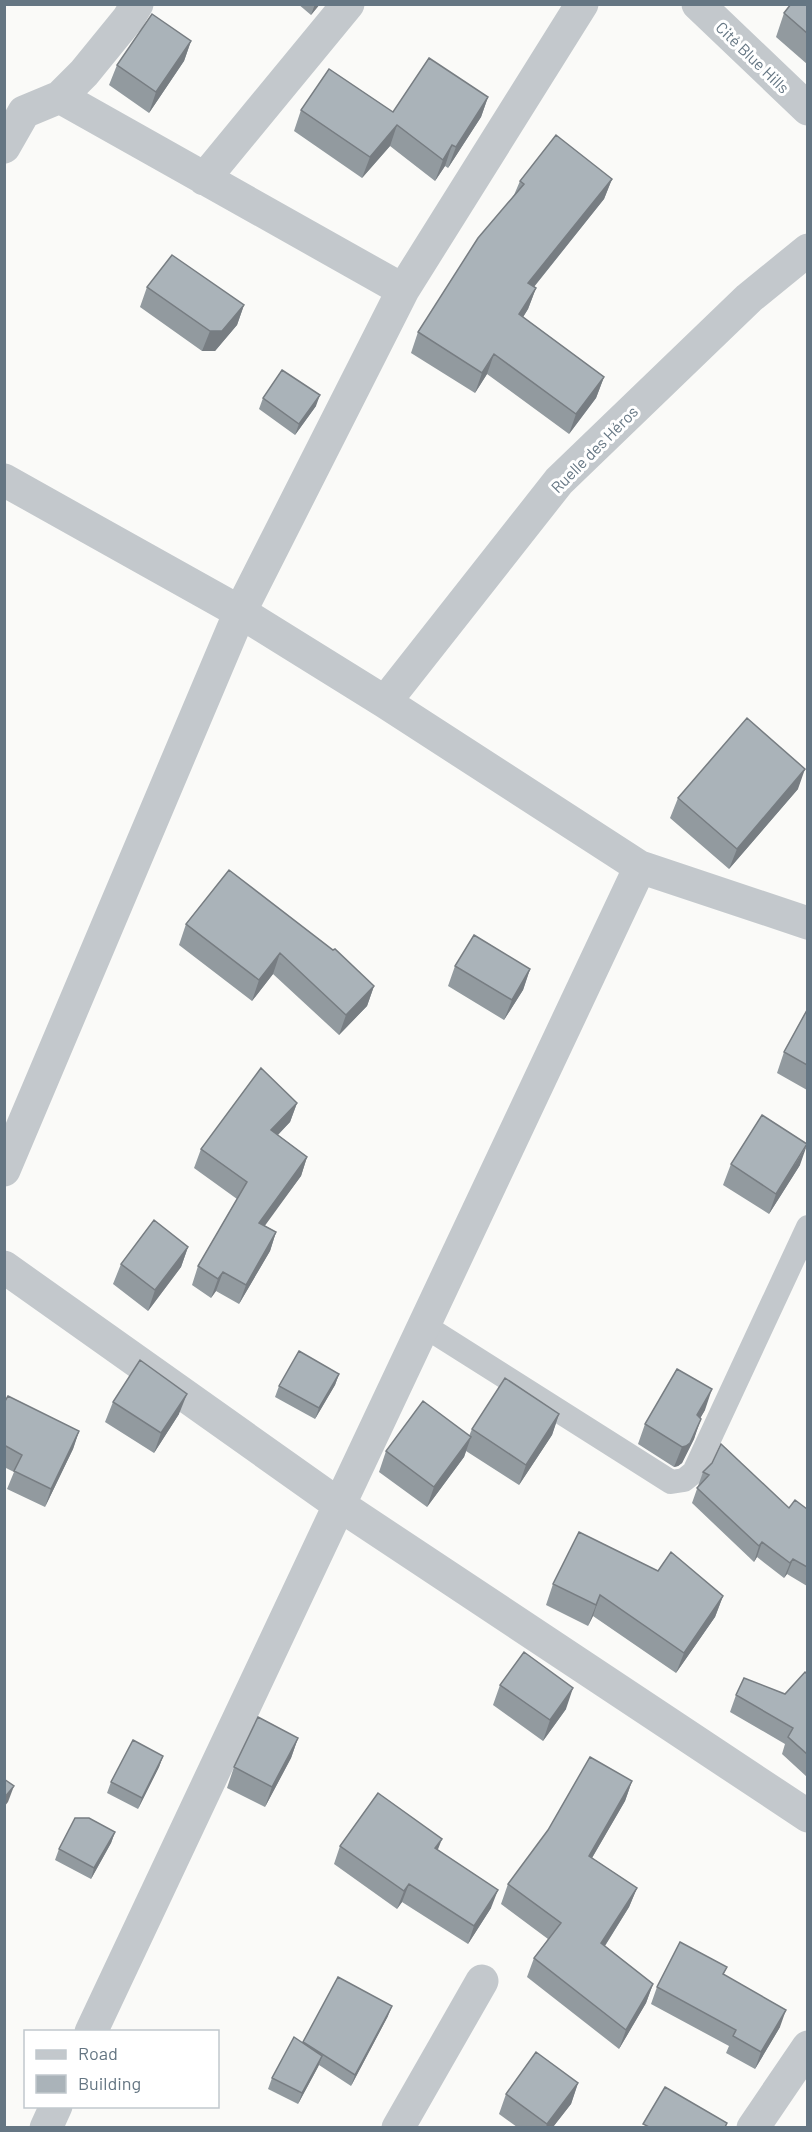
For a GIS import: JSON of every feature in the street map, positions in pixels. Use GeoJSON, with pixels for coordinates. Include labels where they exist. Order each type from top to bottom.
{"type":"FeatureCollection","features":[{"type":"Feature","properties":{"kind":"street"},"geometry":{"type":"LineString","coordinates":[[4,147],[14,106],[60,97],[84,73],[128,19],[136,4]]}},
{"type":"Feature","properties":{"kind":"street"},"geometry":{"type":"LineString","coordinates":[[204,179],[348,4]]}},
{"type":"Feature","properties":{"kind":"street"},"geometry":{"type":"LineString","coordinates":[[4,1170],[240,612],[403,290],[582,4]]}},
{"type":"Feature","properties":{"kind":"street","name":"Cité Blue Hills"},"geometry":{"type":"LineString","coordinates":[[698,4],[807,109]]}},
{"type":"Feature","properties":{"kind":"street"},"geometry":{"type":"LineString","coordinates":[[60,97],[403,290]]}},
{"type":"Feature","properties":{"kind":"street","name":"Ruelle des Héros"},"geometry":{"type":"LineString","coordinates":[[385,702],[559,481],[749,298],[807,250]]}},
{"type":"Feature","properties":{"kind":"street"},"geometry":{"type":"LineString","coordinates":[[4,480],[240,612],[385,702],[640,867],[807,923]]}},
{"type":"Feature","properties":{"kind":"street"},"geometry":{"type":"LineString","coordinates":[[91,2030],[640,867]]}},
{"type":"Feature","properties":{"kind":"street"},"geometry":{"type":"LineString","coordinates":[[4,1267],[338,1504],[807,1816]]}},
{"type":"Feature","properties":{"kind":"street"},"geometry":{"type":"LineString","coordinates":[[398,2127],[482,1982]]}},
{"type":"Feature","properties":{"kind":"street"},"geometry":{"type":"LineString","coordinates":[[753,2127],[807,2047]]}},
{"type":"Feature","properties":{"kind":"street"},"geometry":{"type":"LineString","coordinates":[[46,2127],[55,2108]]}},
{"type":"Feature","properties":{"kind":"lane"},"geometry":{"type":"LineString","coordinates":[[423,1325],[671,1482],[684,1480],[694,1472],[807,1227]]}},
{"type":"Feature","properties":{"kind":"building"},"geometry":{"type":"Polygon","coordinates":[[[791,4],[807,4],[807,33],[784,13],[791,4]]]}},
{"type":"Feature","properties":{"kind":"building"},"geometry":{"type":"Polygon","coordinates":[[[152,14],[191,41],[156,92],[117,65],[152,14]]]}},
{"type":"Feature","properties":{"kind":"building"},"geometry":{"type":"Polygon","coordinates":[[[429,58],[488,97],[456,147],[452,145],[443,160],[397,125],[370,157],[301,110],[329,69],[393,112],[429,58]]]}},
{"type":"Feature","properties":{"kind":"building"},"geometry":{"type":"Polygon","coordinates":[[[556,135],[612,179],[528,283],[536,288],[519,314],[604,377],[576,414],[494,354],[482,373],[418,332],[478,238],[524,184],[520,181],[556,135]]]}},
{"type":"Feature","properties":{"kind":"building"},"geometry":{"type":"Polygon","coordinates":[[[172,255],[244,305],[222,331],[210,331],[147,287],[172,255]]]}},
{"type":"Feature","properties":{"kind":"building"},"geometry":{"type":"Polygon","coordinates":[[[282,370],[320,395],[299,424],[263,398],[282,370]]]}},
{"type":"Feature","properties":{"kind":"building"},"geometry":{"type":"Polygon","coordinates":[[[747,718],[805,769],[737,849],[678,798],[747,718]]]}},
{"type":"Feature","properties":{"kind":"building"},"geometry":{"type":"Polygon","coordinates":[[[229,870],[333,950],[335,949],[374,986],[346,1015],[280,953],[259,980],[186,924],[229,870]]]}},
{"type":"Feature","properties":{"kind":"building"},"geometry":{"type":"Polygon","coordinates":[[[474,935],[530,969],[512,1000],[455,966],[474,935]]]}},
{"type":"Feature","properties":{"kind":"building"},"geometry":{"type":"Polygon","coordinates":[[[807,1010],[807,1065],[784,1052],[807,1010]]]}},
{"type":"Feature","properties":{"kind":"building"},"geometry":{"type":"Polygon","coordinates":[[[261,1068],[297,1103],[271,1130],[307,1157],[259,1223],[276,1232],[246,1285],[223,1272],[218,1279],[198,1266],[247,1182],[201,1149],[261,1068]]]}},
{"type":"Feature","properties":{"kind":"building"},"geometry":{"type":"Polygon","coordinates":[[[762,1115],[807,1144],[776,1194],[731,1164],[762,1115]]]}},
{"type":"Feature","properties":{"kind":"building"},"geometry":{"type":"Polygon","coordinates":[[[154,1220],[188,1247],[155,1290],[121,1264],[154,1220]]]}},
{"type":"Feature","properties":{"kind":"building"},"geometry":{"type":"Polygon","coordinates":[[[299,1351],[339,1374],[319,1408],[279,1386],[299,1351]]]}},
{"type":"Feature","properties":{"kind":"building"},"geometry":{"type":"Polygon","coordinates":[[[140,1360],[187,1394],[161,1433],[113,1402],[140,1360]]]}},
{"type":"Feature","properties":{"kind":"building"},"geometry":{"type":"Polygon","coordinates":[[[677,1369],[712,1389],[697,1415],[701,1419],[690,1443],[682,1447],[645,1424],[677,1369]]]}},
{"type":"Feature","properties":{"kind":"building"},"geometry":{"type":"Polygon","coordinates":[[[505,1378],[559,1414],[526,1465],[472,1429],[505,1378]]]}},
{"type":"Feature","properties":{"kind":"building"},"geometry":{"type":"Polygon","coordinates":[[[8,1396],[79,1431],[51,1489],[14,1471],[22,1455],[4,1445],[4,1403],[8,1396]]]}},
{"type":"Feature","properties":{"kind":"building"},"geometry":{"type":"Polygon","coordinates":[[[423,1401],[471,1437],[434,1487],[386,1451],[423,1401]]]}},
{"type":"Feature","properties":{"kind":"building"},"geometry":{"type":"Polygon","coordinates":[[[721,1444],[789,1508],[795,1500],[807,1509],[807,1567],[793,1559],[790,1563],[762,1542],[759,1546],[697,1488],[709,1475],[703,1472],[712,1463],[721,1444]]]}},
{"type":"Feature","properties":{"kind":"building"},"geometry":{"type":"Polygon","coordinates":[[[579,1532],[658,1571],[671,1552],[723,1596],[684,1653],[600,1595],[596,1605],[553,1584],[579,1532]]]}},
{"type":"Feature","properties":{"kind":"building"},"geometry":{"type":"Polygon","coordinates":[[[524,1652],[573,1688],[550,1720],[500,1685],[524,1652]]]}},
{"type":"Feature","properties":{"kind":"building"},"geometry":{"type":"Polygon","coordinates":[[[805,1672],[807,1674],[807,1754],[788,1737],[793,1728],[736,1695],[744,1678],[785,1694],[805,1672]]]}},
{"type":"Feature","properties":{"kind":"building"},"geometry":{"type":"Polygon","coordinates":[[[258,1717],[298,1738],[272,1787],[234,1767],[258,1717]]]}},
{"type":"Feature","properties":{"kind":"building"},"geometry":{"type":"Polygon","coordinates":[[[133,1740],[163,1756],[142,1798],[111,1782],[133,1740]]]}},
{"type":"Feature","properties":{"kind":"building"},"geometry":{"type":"Polygon","coordinates":[[[590,1757],[632,1781],[589,1856],[637,1888],[601,1943],[653,1984],[626,2030],[534,1958],[561,1923],[508,1884],[548,1830],[590,1757]]]}},
{"type":"Feature","properties":{"kind":"building"},"geometry":{"type":"Polygon","coordinates":[[[4,1779],[14,1786],[4,1798],[4,1779]]]}},
{"type":"Feature","properties":{"kind":"building"},"geometry":{"type":"Polygon","coordinates":[[[378,1793],[442,1839],[435,1848],[498,1890],[474,1926],[409,1884],[404,1891],[340,1846],[378,1793]]]}},
{"type":"Feature","properties":{"kind":"building"},"geometry":{"type":"Polygon","coordinates":[[[75,1818],[89,1818],[115,1832],[94,1868],[59,1849],[75,1818]]]}},
{"type":"Feature","properties":{"kind":"building"},"geometry":{"type":"Polygon","coordinates":[[[680,1942],[727,1967],[723,1974],[786,2010],[761,2052],[733,2036],[736,2030],[657,1987],[680,1942]]]}},
{"type":"Feature","properties":{"kind":"building"},"geometry":{"type":"Polygon","coordinates":[[[338,1977],[392,2006],[355,2075],[303,2042],[338,1977]]]}},
{"type":"Feature","properties":{"kind":"building"},"geometry":{"type":"Polygon","coordinates":[[[294,2037],[322,2056],[302,2093],[272,2078],[294,2037]]]}},
{"type":"Feature","properties":{"kind":"building"},"geometry":{"type":"Polygon","coordinates":[[[536,2052],[578,2083],[547,2124],[506,2094],[536,2052]]]}},
{"type":"Feature","properties":{"kind":"building"},"geometry":{"type":"Polygon","coordinates":[[[665,2087],[727,2123],[725,2127],[649,2127],[643,2124],[665,2087]]]}}]}
